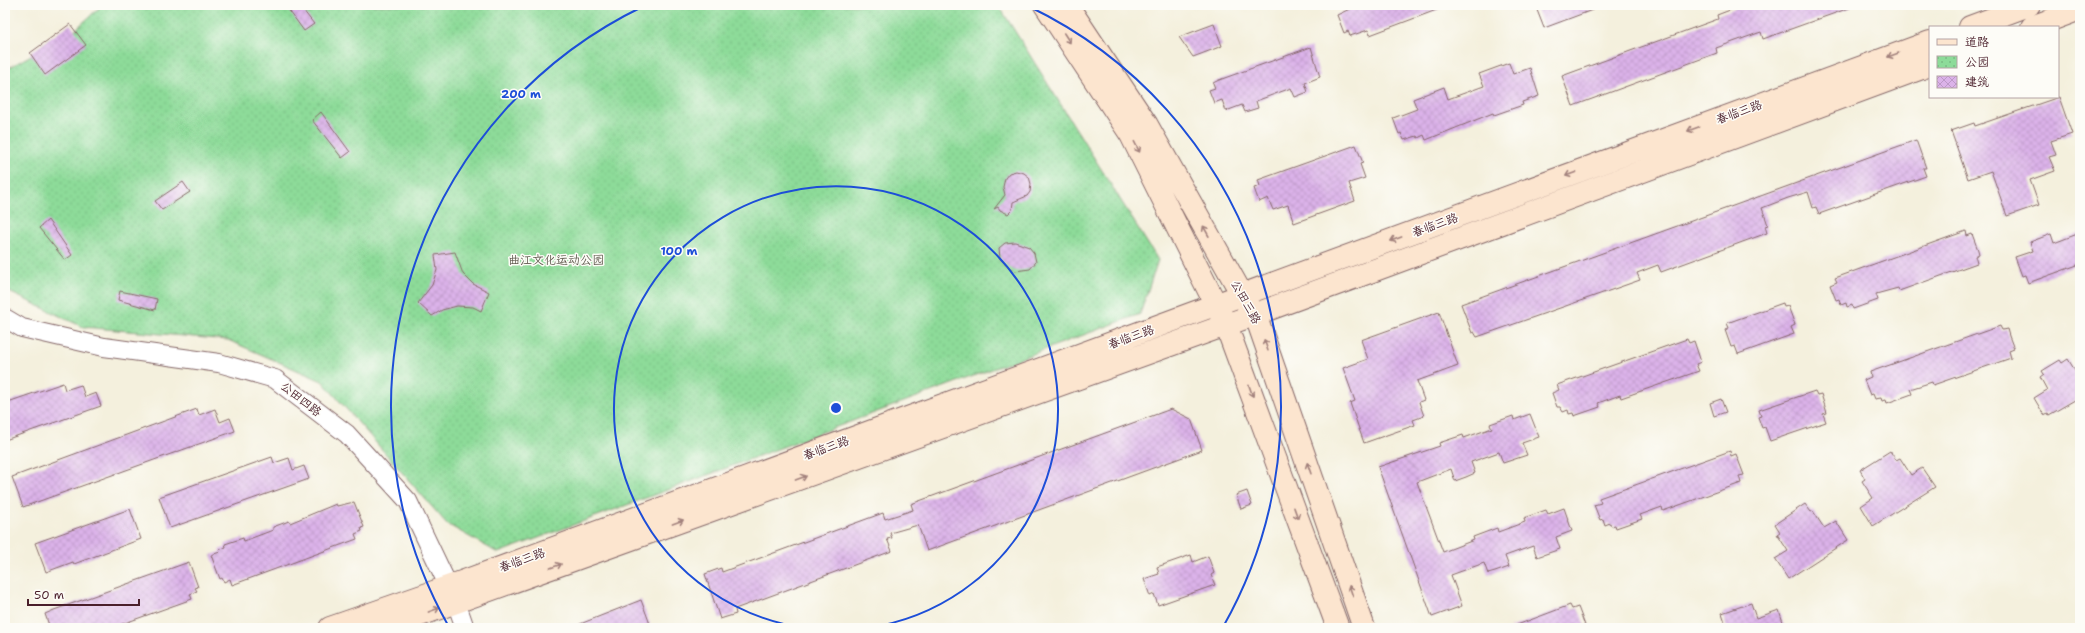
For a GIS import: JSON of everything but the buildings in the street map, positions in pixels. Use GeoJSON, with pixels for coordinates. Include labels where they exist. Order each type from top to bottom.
{"type":"FeatureCollection","features":[{"type":"Feature","properties":{"kind":"street"},"geometry":{"type":"LineString","coordinates":[[1045,5],[1131,135],[1217,305],[1226,325],[1338,628]]}},
{"type":"Feature","properties":{"kind":"street","name":"公田三路"},"geometry":{"type":"LineString","coordinates":[[1067,5],[1147,125],[1254,314],[1364,628]]}},
{"type":"Feature","properties":{"kind":"street"},"geometry":{"type":"LineString","coordinates":[[1973,26],[2029,5]]}},
{"type":"Feature","properties":{"kind":"street"},"geometry":{"type":"LineString","coordinates":[[2035,26],[2080,9]]}},
{"type":"Feature","properties":{"kind":"street","name":"春临三路"},"geometry":{"type":"LineString","coordinates":[[384,628],[452,595],[1217,305],[1929,42]]}},
{"type":"Feature","properties":{"kind":"street","name":"春临三路"},"geometry":{"type":"LineString","coordinates":[[330,628],[452,595],[1226,325],[1929,65]]}},
{"type":"Feature","properties":{"kind":"street","name":"公田四路"},"geometry":{"type":"LineString","coordinates":[[5,318],[22,328],[104,347],[219,362],[275,379],[347,434],[408,501],[452,595],[465,628]]}},
{"type":"Feature","properties":{"kind":"green space","name":"曲江文化运动公园"},"geometry":{"type":"Polygon","coordinates":[[[102,5],[997,5],[1001,9],[1158,260],[1140,314],[498,553],[447,524],[322,381],[228,340],[83,327],[5,290],[5,70],[75,30],[102,5]]]}}]}
